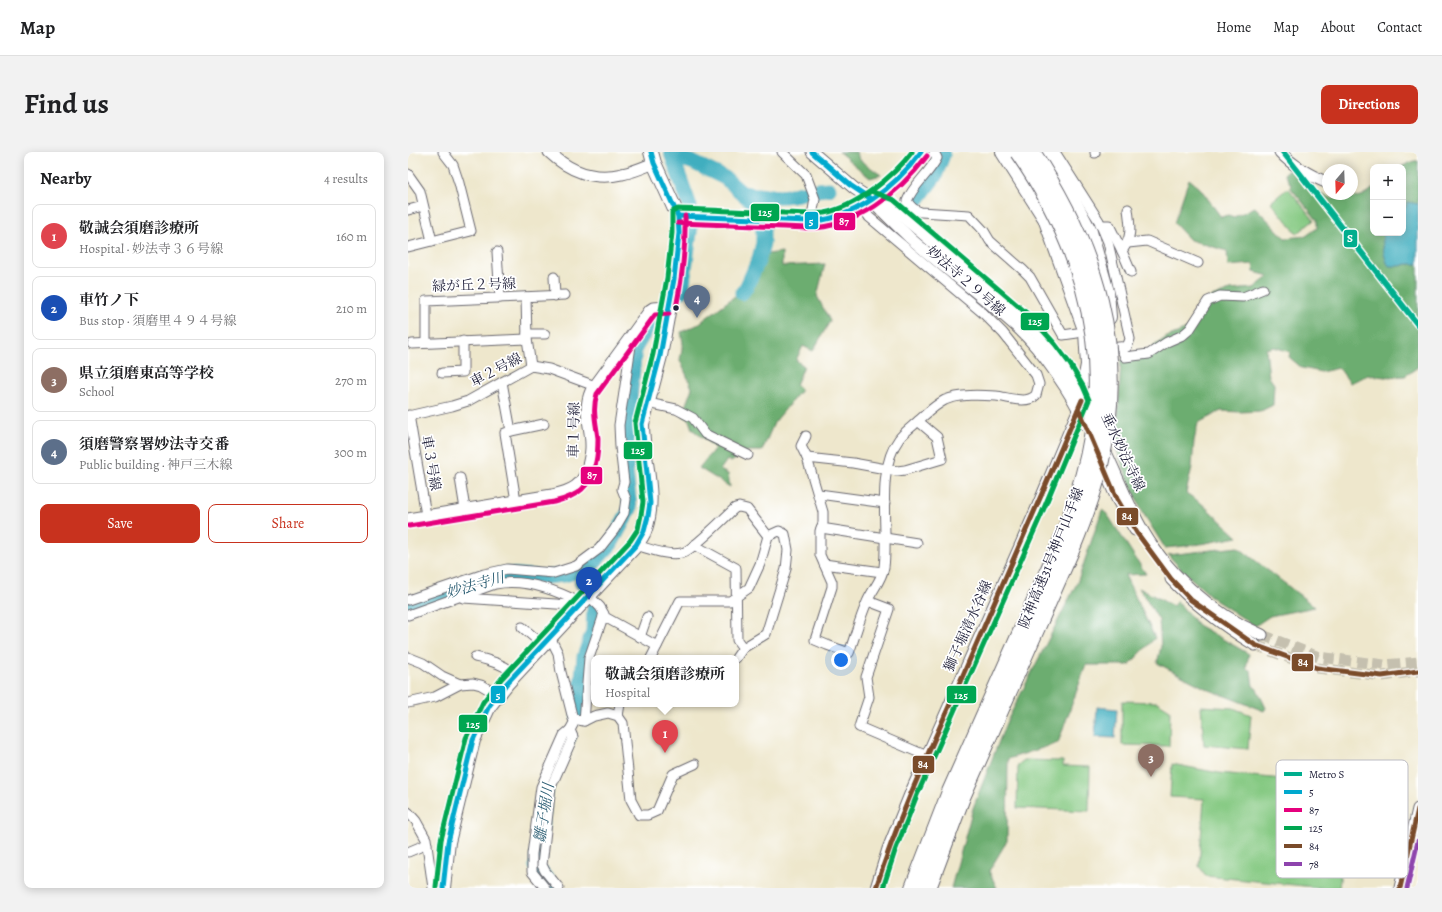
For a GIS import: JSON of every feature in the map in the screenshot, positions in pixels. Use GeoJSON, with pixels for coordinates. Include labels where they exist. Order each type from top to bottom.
{"type":"FeatureCollection","features":[{"type":"Feature","properties":{"kind":"highway"},"geometry":{"type":"LineString","coordinates":[[1004,152],[1046,218],[1087,332],[1089,365],[1080,405]]}},
{"type":"Feature","properties":{"kind":"highway","name":"阪神高速31号神戸山手線"},"geometry":{"type":"LineString","coordinates":[[928,888],[962,797],[1066,546],[1091,442],[1096,403],[1096,355],[1087,296],[1078,267],[1054,213],[1018,152]]}},
{"type":"Feature","properties":{"kind":"highway","name":"阪神高速31号神戸山手線"},"geometry":{"type":"LineString","coordinates":[[913,888],[950,792],[1093,491],[1103,450],[1109,410],[1110,381],[1109,352],[1100,299],[1090,263],[1066,208],[1032,152]]}},
{"type":"Feature","properties":{"kind":"highway"},"geometry":{"type":"LineString","coordinates":[[1044,152],[1058,174],[1089,232],[1106,292],[1108,326],[1106,352],[1100,373],[1080,405]]}},
{"type":"Feature","properties":{"kind":"main road"},"geometry":{"type":"LineString","coordinates":[[443,888],[448,842],[473,740],[483,718],[498,695],[515,674],[636,545],[645,530],[651,499],[642,435],[642,424],[660,356],[672,292],[679,233],[678,216],[652,158]]}},
{"type":"Feature","properties":{"kind":"street"},"geometry":{"type":"LineString","coordinates":[[408,247],[471,231],[459,183],[452,165],[443,152]]}},
{"type":"Feature","properties":{"kind":"street"},"geometry":{"type":"LineString","coordinates":[[549,152],[561,163],[572,169],[595,176],[622,174],[652,158]]}},
{"type":"Feature","properties":{"kind":"street"},"geometry":{"type":"LineString","coordinates":[[782,152],[806,175],[812,189],[815,199],[811,220]]}},
{"type":"Feature","properties":{"kind":"street","name":"垂水妙法寺線"},"geometry":{"type":"LineString","coordinates":[[812,152],[850,185],[866,202],[881,212],[910,245],[1019,329],[1043,356],[1064,386],[1080,405],[1138,522],[1162,558],[1177,575],[1204,600],[1232,620],[1262,635]]}},
{"type":"Feature","properties":{"kind":"street"},"geometry":{"type":"LineString","coordinates":[[678,216],[771,220],[826,220],[840,216],[866,202],[889,186],[905,172],[921,152]]}},
{"type":"Feature","properties":{"kind":"street"},"geometry":{"type":"LineString","coordinates":[[934,152],[937,158],[932,167],[910,193],[907,201],[910,205],[914,210],[921,212],[970,215],[978,223],[990,241],[1030,277],[1063,334],[1077,333]]}},
{"type":"Feature","properties":{"kind":"street"},"geometry":{"type":"LineString","coordinates":[[1055,152],[1062,157],[1100,224],[1108,242],[1130,339],[1127,346],[1119,347],[1125,357],[1148,354],[1167,342],[1183,335],[1190,329],[1208,301],[1220,296],[1243,297],[1263,289]]}},
{"type":"Feature","properties":{"kind":"street"},"geometry":{"type":"LineString","coordinates":[[1280,152],[1296,165],[1322,180]]}},
{"type":"Feature","properties":{"kind":"street"},"geometry":{"type":"LineString","coordinates":[[408,174],[420,191],[432,241]]}},
{"type":"Feature","properties":{"kind":"street","name":"垂水妙法寺線"},"geometry":{"type":"LineString","coordinates":[[866,202],[889,205],[1026,321],[1042,338],[1077,388],[1082,416],[1117,499],[1140,538],[1158,564],[1192,600],[1254,645]]}},
{"type":"Feature","properties":{"kind":"street"},"geometry":{"type":"LineString","coordinates":[[408,210],[424,206]]}},
{"type":"Feature","properties":{"kind":"street"},"geometry":{"type":"LineString","coordinates":[[1122,251],[1128,243],[1130,228],[1128,209]]}},
{"type":"Feature","properties":{"kind":"street"},"geometry":{"type":"LineString","coordinates":[[903,218],[910,245]]}},
{"type":"Feature","properties":{"kind":"street"},"geometry":{"type":"LineString","coordinates":[[1100,224],[1109,225],[1131,272]]}},
{"type":"Feature","properties":{"kind":"street"},"geometry":{"type":"LineString","coordinates":[[1128,243],[1147,241],[1198,263]]}},
{"type":"Feature","properties":{"kind":"street","name":"妙法寺２９号線"},"geometry":{"type":"LineString","coordinates":[[806,436],[801,446],[807,458],[823,512],[823,522],[820,528],[819,542],[820,555],[832,582],[832,587],[815,640],[826,646],[848,653],[868,601],[881,578],[886,538],[885,503],[887,468],[899,439],[925,414],[944,401],[970,396],[997,396],[1010,399],[1029,399],[1036,395],[1039,384],[1036,376],[1022,356],[1003,333],[910,245]]}},
{"type":"Feature","properties":{"kind":"street"},"geometry":{"type":"LineString","coordinates":[[498,252],[502,268],[500,298]]}},
{"type":"Feature","properties":{"kind":"street"},"geometry":{"type":"LineString","coordinates":[[554,277],[555,296]]}},
{"type":"Feature","properties":{"kind":"street","name":"緑が丘２号線"},"geometry":{"type":"LineString","coordinates":[[426,343],[426,301],[565,295]]}},
{"type":"Feature","properties":{"kind":"street"},"geometry":{"type":"LineString","coordinates":[[526,297],[526,336],[531,366]]}},
{"type":"Feature","properties":{"kind":"street","name":"車１号線"},"geometry":{"type":"LineString","coordinates":[[408,519],[563,493],[577,486],[584,478],[590,457],[591,447],[587,405],[590,395],[650,310],[653,308],[668,307]]}},
{"type":"Feature","properties":{"kind":"street"},"geometry":{"type":"LineString","coordinates":[[412,344],[545,334]]}},
{"type":"Feature","properties":{"kind":"street"},"geometry":{"type":"LineString","coordinates":[[442,373],[463,372],[463,341]]}},
{"type":"Feature","properties":{"kind":"street"},"geometry":{"type":"LineString","coordinates":[[408,600],[484,574],[507,569],[554,573],[576,566],[599,549],[624,514],[626,499],[622,489],[624,482],[619,425],[631,346],[627,342]]}},
{"type":"Feature","properties":{"kind":"street","name":"車２号線"},"geometry":{"type":"LineString","coordinates":[[408,415],[452,406],[468,401],[531,366],[549,369],[595,386]]}},
{"type":"Feature","properties":{"kind":"street"},"geometry":{"type":"LineString","coordinates":[[502,382],[511,432]]}},
{"type":"Feature","properties":{"kind":"street"},"geometry":{"type":"LineString","coordinates":[[648,404],[676,409],[693,418],[705,434],[748,455]]}},
{"type":"Feature","properties":{"kind":"street","name":"獅子堀清水谷線"},"geometry":{"type":"LineString","coordinates":[[876,888],[900,819],[1036,510],[1080,405]]}},
{"type":"Feature","properties":{"kind":"street","name":"車３号線"},"geometry":{"type":"LineString","coordinates":[[408,415],[426,515]]}},
{"type":"Feature","properties":{"kind":"street"},"geometry":{"type":"LineString","coordinates":[[807,458],[853,462],[897,471],[942,459],[937,437],[918,421]]}},
{"type":"Feature","properties":{"kind":"street"},"geometry":{"type":"LineString","coordinates":[[516,502],[505,433],[544,424]]}},
{"type":"Feature","properties":{"kind":"street"},"geometry":{"type":"LineString","coordinates":[[460,478],[465,509]]}},
{"type":"Feature","properties":{"kind":"street"},"geometry":{"type":"LineString","coordinates":[[818,494],[885,503]]}},
{"type":"Feature","properties":{"kind":"street"},"geometry":{"type":"LineString","coordinates":[[636,545],[668,553],[684,553],[735,508],[739,507],[747,509],[768,536]]}},
{"type":"Feature","properties":{"kind":"street"},"geometry":{"type":"LineString","coordinates":[[820,528],[917,543]]}},
{"type":"Feature","properties":{"kind":"street"},"geometry":{"type":"LineString","coordinates":[[652,655],[680,601],[730,601],[749,588],[760,564],[768,536],[779,531],[785,534],[788,550],[786,569],[766,634],[743,648],[738,655]]}},
{"type":"Feature","properties":{"kind":"street"},"geometry":{"type":"LineString","coordinates":[[694,545],[736,568],[738,640],[743,648]]}},
{"type":"Feature","properties":{"kind":"street"},"geometry":{"type":"LineString","coordinates":[[824,564],[882,572]]}},
{"type":"Feature","properties":{"kind":"street"},"geometry":{"type":"LineString","coordinates":[[408,614],[507,581],[537,585],[600,607],[604,614],[589,658],[580,720]]}},
{"type":"Feature","properties":{"kind":"street"},"geometry":{"type":"LineString","coordinates":[[458,598],[571,605],[582,601]]}},
{"type":"Feature","properties":{"kind":"street"},"geometry":{"type":"LineString","coordinates":[[868,601],[889,609],[866,677],[869,697],[858,727],[927,756]]}},
{"type":"Feature","properties":{"kind":"street"},"geometry":{"type":"LineString","coordinates":[[603,616],[657,646]]}},
{"type":"Feature","properties":{"kind":"street"},"geometry":{"type":"LineString","coordinates":[[640,637],[648,617]]}},
{"type":"Feature","properties":{"kind":"street"},"geometry":{"type":"LineString","coordinates":[[522,627],[546,642],[552,641],[558,653],[561,672],[573,718],[580,720]]}},
{"type":"Feature","properties":{"kind":"street"},"geometry":{"type":"LineString","coordinates":[[408,657],[423,663],[442,676],[460,684]]}},
{"type":"Feature","properties":{"kind":"street"},"geometry":{"type":"LineString","coordinates":[[475,657],[494,661],[510,669],[515,674]]}},
{"type":"Feature","properties":{"kind":"street"},"geometry":{"type":"LineString","coordinates":[[408,704],[435,697],[460,684],[473,683],[481,685],[498,695]]}},
{"type":"Feature","properties":{"kind":"street"},"geometry":{"type":"LineString","coordinates":[[618,716],[620,707]]}},
{"type":"Feature","properties":{"kind":"street"},"geometry":{"type":"LineString","coordinates":[[545,888],[532,872],[532,854],[541,787],[564,735],[580,720],[608,713],[618,716],[623,723],[631,800],[639,815],[648,815],[657,811],[673,774],[695,764]]}},
{"type":"Feature","properties":{"kind":"street"},"geometry":{"type":"LineString","coordinates":[[559,888],[542,865],[551,787],[573,737],[570,730]]}},
{"type":"Feature","properties":{"kind":"street"},"geometry":{"type":"LineString","coordinates":[[1408,852],[1418,808]]}},
{"type":"Feature","properties":{"kind":"street"},"geometry":{"type":"LineString","coordinates":[[408,812],[416,821],[426,839],[433,888]]}},
{"type":"Feature","properties":{"kind":"street"},"geometry":{"type":"LineString","coordinates":[[408,852],[427,844]]}},
{"type":"Feature","properties":{"kind":"street"},"geometry":{"type":"LineString","coordinates":[[1400,888],[1402,878]]}},
{"type":"Feature","properties":{"kind":"green space"},"geometry":{"type":"Polygon","coordinates":[[[839,152],[856,152],[860,160],[881,175],[870,178],[839,152]]]}},
{"type":"Feature","properties":{"kind":"green space"},"geometry":{"type":"Polygon","coordinates":[[[1418,161],[1418,204],[1407,202],[1406,207],[1406,200],[1406,164],[1418,161]]]}},
{"type":"Feature","properties":{"kind":"green space"},"geometry":{"type":"Polygon","coordinates":[[[1289,170],[1310,188],[1322,194],[1322,200],[1358,200],[1358,197],[1370,191],[1370,236],[1384,236],[1383,247],[1387,263],[1400,266],[1407,264],[1418,264],[1418,367],[1405,376],[1385,377],[1368,375],[1350,383],[1339,368],[1321,372],[1302,368],[1289,357],[1290,352],[1274,347],[1266,349],[1269,377],[1274,384],[1273,405],[1261,411],[1221,411],[1198,423],[1194,441],[1192,467],[1186,493],[1201,503],[1238,537],[1195,545],[1165,548],[1143,513],[1116,448],[1121,360],[1137,357],[1167,337],[1187,329],[1204,300],[1230,290],[1254,288],[1269,276],[1254,272],[1253,264],[1228,266],[1227,251],[1190,240],[1174,223],[1189,179],[1200,188],[1221,217],[1228,215],[1234,217],[1255,207],[1285,238],[1306,236],[1317,228],[1317,220],[1290,187],[1291,185],[1284,174],[1289,170]]]}},
{"type":"Feature","properties":{"kind":"green space"},"geometry":{"type":"Polygon","coordinates":[[[1288,188],[1314,220],[1297,234],[1271,202],[1288,188]]]}},
{"type":"Feature","properties":{"kind":"green space"},"geometry":{"type":"Polygon","coordinates":[[[782,252],[782,266],[825,264],[817,296],[830,321],[813,351],[803,346],[796,360],[804,366],[796,385],[801,390],[774,423],[762,451],[748,451],[731,462],[727,460],[720,470],[728,474],[730,487],[699,468],[715,448],[692,429],[689,420],[682,415],[692,388],[680,360],[683,343],[681,332],[697,325],[744,289],[755,256],[782,252]]]}},
{"type":"Feature","properties":{"kind":"green space"},"geometry":{"type":"Polygon","coordinates":[[[1102,510],[1107,514],[1146,574],[1125,575],[1155,638],[1129,665],[1086,665],[1058,743],[1008,759],[1007,841],[989,871],[997,888],[951,888],[973,808],[1006,723],[1077,583],[1102,510]]]}},
{"type":"Feature","properties":{"kind":"green space"},"geometry":{"type":"Polygon","coordinates":[[[1238,547],[1315,607],[1270,616],[1255,626],[1215,600],[1184,572],[1168,555],[1238,547]]]}},
{"type":"Feature","properties":{"kind":"green space"},"geometry":{"type":"Polygon","coordinates":[[[1139,588],[1173,606],[1177,601],[1198,625],[1249,654],[1246,668],[1251,671],[1253,686],[1257,689],[1266,708],[1264,711],[1207,689],[1157,663],[1161,647],[1159,620],[1139,588]]]}},
{"type":"Feature","properties":{"kind":"green space"},"geometry":{"type":"Polygon","coordinates":[[[1122,701],[1157,702],[1170,710],[1169,746],[1122,745],[1122,701]]]}},
{"type":"Feature","properties":{"kind":"green space"},"geometry":{"type":"Polygon","coordinates":[[[1201,706],[1233,708],[1251,715],[1248,749],[1204,745],[1201,706]]]}},
{"type":"Feature","properties":{"kind":"green space"},"geometry":{"type":"Polygon","coordinates":[[[1024,760],[1063,761],[1063,766],[1090,767],[1089,811],[1017,808],[1018,765],[1024,760]]]}},
{"type":"Feature","properties":{"kind":"green space"},"geometry":{"type":"Polygon","coordinates":[[[1172,764],[1219,773],[1276,778],[1276,878],[1340,878],[1339,888],[1324,888],[1206,876],[1199,866],[1204,799],[1170,797],[1172,764]]]}},
{"type":"Feature","properties":{"kind":"water"},"geometry":{"type":"Polygon","coordinates":[[[1407,202],[1418,204],[1418,264],[1389,266],[1384,250],[1383,236],[1406,236],[1407,202]]]}},
{"type":"Feature","properties":{"kind":"water"},"geometry":{"type":"Polygon","coordinates":[[[1097,707],[1117,709],[1115,738],[1095,737],[1097,707]]]}},
{"type":"Feature","properties":{"kind":"waterway","name":"妙法寺川"},"geometry":{"type":"LineString","coordinates":[[671,152],[672,156],[692,162],[725,178],[752,202],[763,229],[763,243],[759,259],[747,286],[742,293]]}},
{"type":"Feature","properties":{"kind":"waterway"},"geometry":{"type":"LineString","coordinates":[[918,199],[935,176],[943,155]]}},
{"type":"Feature","properties":{"kind":"waterway"},"geometry":{"type":"LineString","coordinates":[[672,156],[690,206]]}},
{"type":"Feature","properties":{"kind":"waterway"},"geometry":{"type":"LineString","coordinates":[[741,193],[779,196],[829,189]]}},
{"type":"Feature","properties":{"kind":"waterway"},"geometry":{"type":"LineString","coordinates":[[682,291],[691,225]]}},
{"type":"Feature","properties":{"kind":"waterway","name":"妙法寺川"},"geometry":{"type":"LineString","coordinates":[[408,605],[505,574],[545,577],[564,575],[590,567],[611,544],[630,509],[626,471],[628,419],[635,348],[652,320]]}},
{"type":"Feature","properties":{"kind":"waterway","name":"雛子堀川"},"geometry":{"type":"LineString","coordinates":[[582,583],[590,567]]}},
{"type":"Feature","properties":{"kind":"waterway","name":"雛子堀川"},"geometry":{"type":"LineString","coordinates":[[578,716],[584,657],[593,631],[594,606]]}},
{"type":"Feature","properties":{"kind":"waterway","name":"雛子堀川"},"geometry":{"type":"LineString","coordinates":[[552,886],[536,866],[547,783],[569,736]]}},
{"type":"Feature","properties":{"kind":"tunnel"},"geometry":{"type":"LineString","coordinates":[[1262,635],[1319,657],[1385,665],[1418,662]]}},
{"type":"Feature","properties":{"kind":"tunnel"},"geometry":{"type":"LineString","coordinates":[[1255,645],[1317,668],[1382,676],[1418,671]]}},
{"type":"Feature","properties":{"kind":"metro line","name":"S"},"geometry":{"type":"LineString","coordinates":[[1283,152],[1418,325]]}},
{"type":"Feature","properties":{"kind":"transit line","name":"5"},"geometry":{"type":"LineString","coordinates":[[443,888],[448,842],[473,740],[489,706],[507,683],[636,545],[644,531],[650,503],[642,424],[660,356],[674,279],[679,233],[678,216],[654,163],[651,152]]}},
{"type":"Feature","properties":{"kind":"transit line","name":"5"},"geometry":{"type":"LineString","coordinates":[[812,152],[850,185],[871,199]]}},
{"type":"Feature","properties":{"kind":"transit line","name":"125"},"geometry":{"type":"LineString","coordinates":[[436,887],[441,840],[466,738],[483,702],[502,678],[630,541],[638,529],[643,502],[635,423],[653,354],[667,278],[672,233],[672,212],[678,209],[804,214],[824,213],[836,210],[849,204],[873,190],[895,171],[912,152]]}},
{"type":"Feature","properties":{"kind":"transit line","name":"5"},"geometry":{"type":"LineString","coordinates":[[678,216],[808,221],[841,215],[872,200],[886,189],[899,178],[921,152]]}},
{"type":"Feature","properties":{"kind":"transit line","name":"87"},"geometry":{"type":"LineString","coordinates":[[678,223],[808,228],[843,222],[875,206],[890,195],[916,170],[927,156]]}},
{"type":"Feature","properties":{"kind":"transit line","name":"125"},"geometry":{"type":"LineString","coordinates":[[873,192],[894,200],[1030,316],[1055,344],[1070,364],[1083,386],[1089,400],[1042,513],[917,795],[895,851],[883,888]]}},
{"type":"Feature","properties":{"kind":"transit line","name":"87"},"geometry":{"type":"LineString","coordinates":[[676,308],[683,262],[685,216]]}},
{"type":"Feature","properties":{"kind":"transit line","name":"87"},"geometry":{"type":"LineString","coordinates":[[409,526],[554,502],[570,497],[582,490],[590,478],[597,456],[598,438],[595,421],[597,394],[655,315],[669,314]]}},
{"type":"Feature","properties":{"kind":"transit line","name":"84"},"geometry":{"type":"LineString","coordinates":[[876,888],[916,780],[1082,400]]}},
{"type":"Feature","properties":{"kind":"transit line","name":"84"},"geometry":{"type":"LineString","coordinates":[[1078,410],[1082,416],[1117,499],[1137,533],[1171,579],[1191,600],[1255,645],[1317,668],[1382,676],[1418,671]]}},
{"type":"Feature","properties":{"kind":"transit line","name":"84"},"geometry":{"type":"LineString","coordinates":[[1408,853],[1418,809]]}},
{"type":"Feature","properties":{"kind":"transit line","name":"78"},"geometry":{"type":"LineString","coordinates":[[1407,888],[1418,841]]}},
{"type":"Feature","properties":{"kind":"transit line","name":"84"},"geometry":{"type":"LineString","coordinates":[[1400,888],[1402,878]]}},
{"type":"Feature","properties":{"kind":"place","name":"須磨警察署妙法寺交番"},"geometry":{"type":"Point","coordinates":[697,318]}},
{"type":"Feature","properties":{"kind":"place","name":"車竹ノ下"},"geometry":{"type":"Point","coordinates":[589,600]}},
{"type":"Feature","properties":{"kind":"place","name":"敬誠会須磨診療所"},"geometry":{"type":"Point","coordinates":[665,753]}},
{"type":"Feature","properties":{"kind":"place","name":"県立須磨東高等学校"},"geometry":{"type":"Point","coordinates":[1151,777]}}]}
